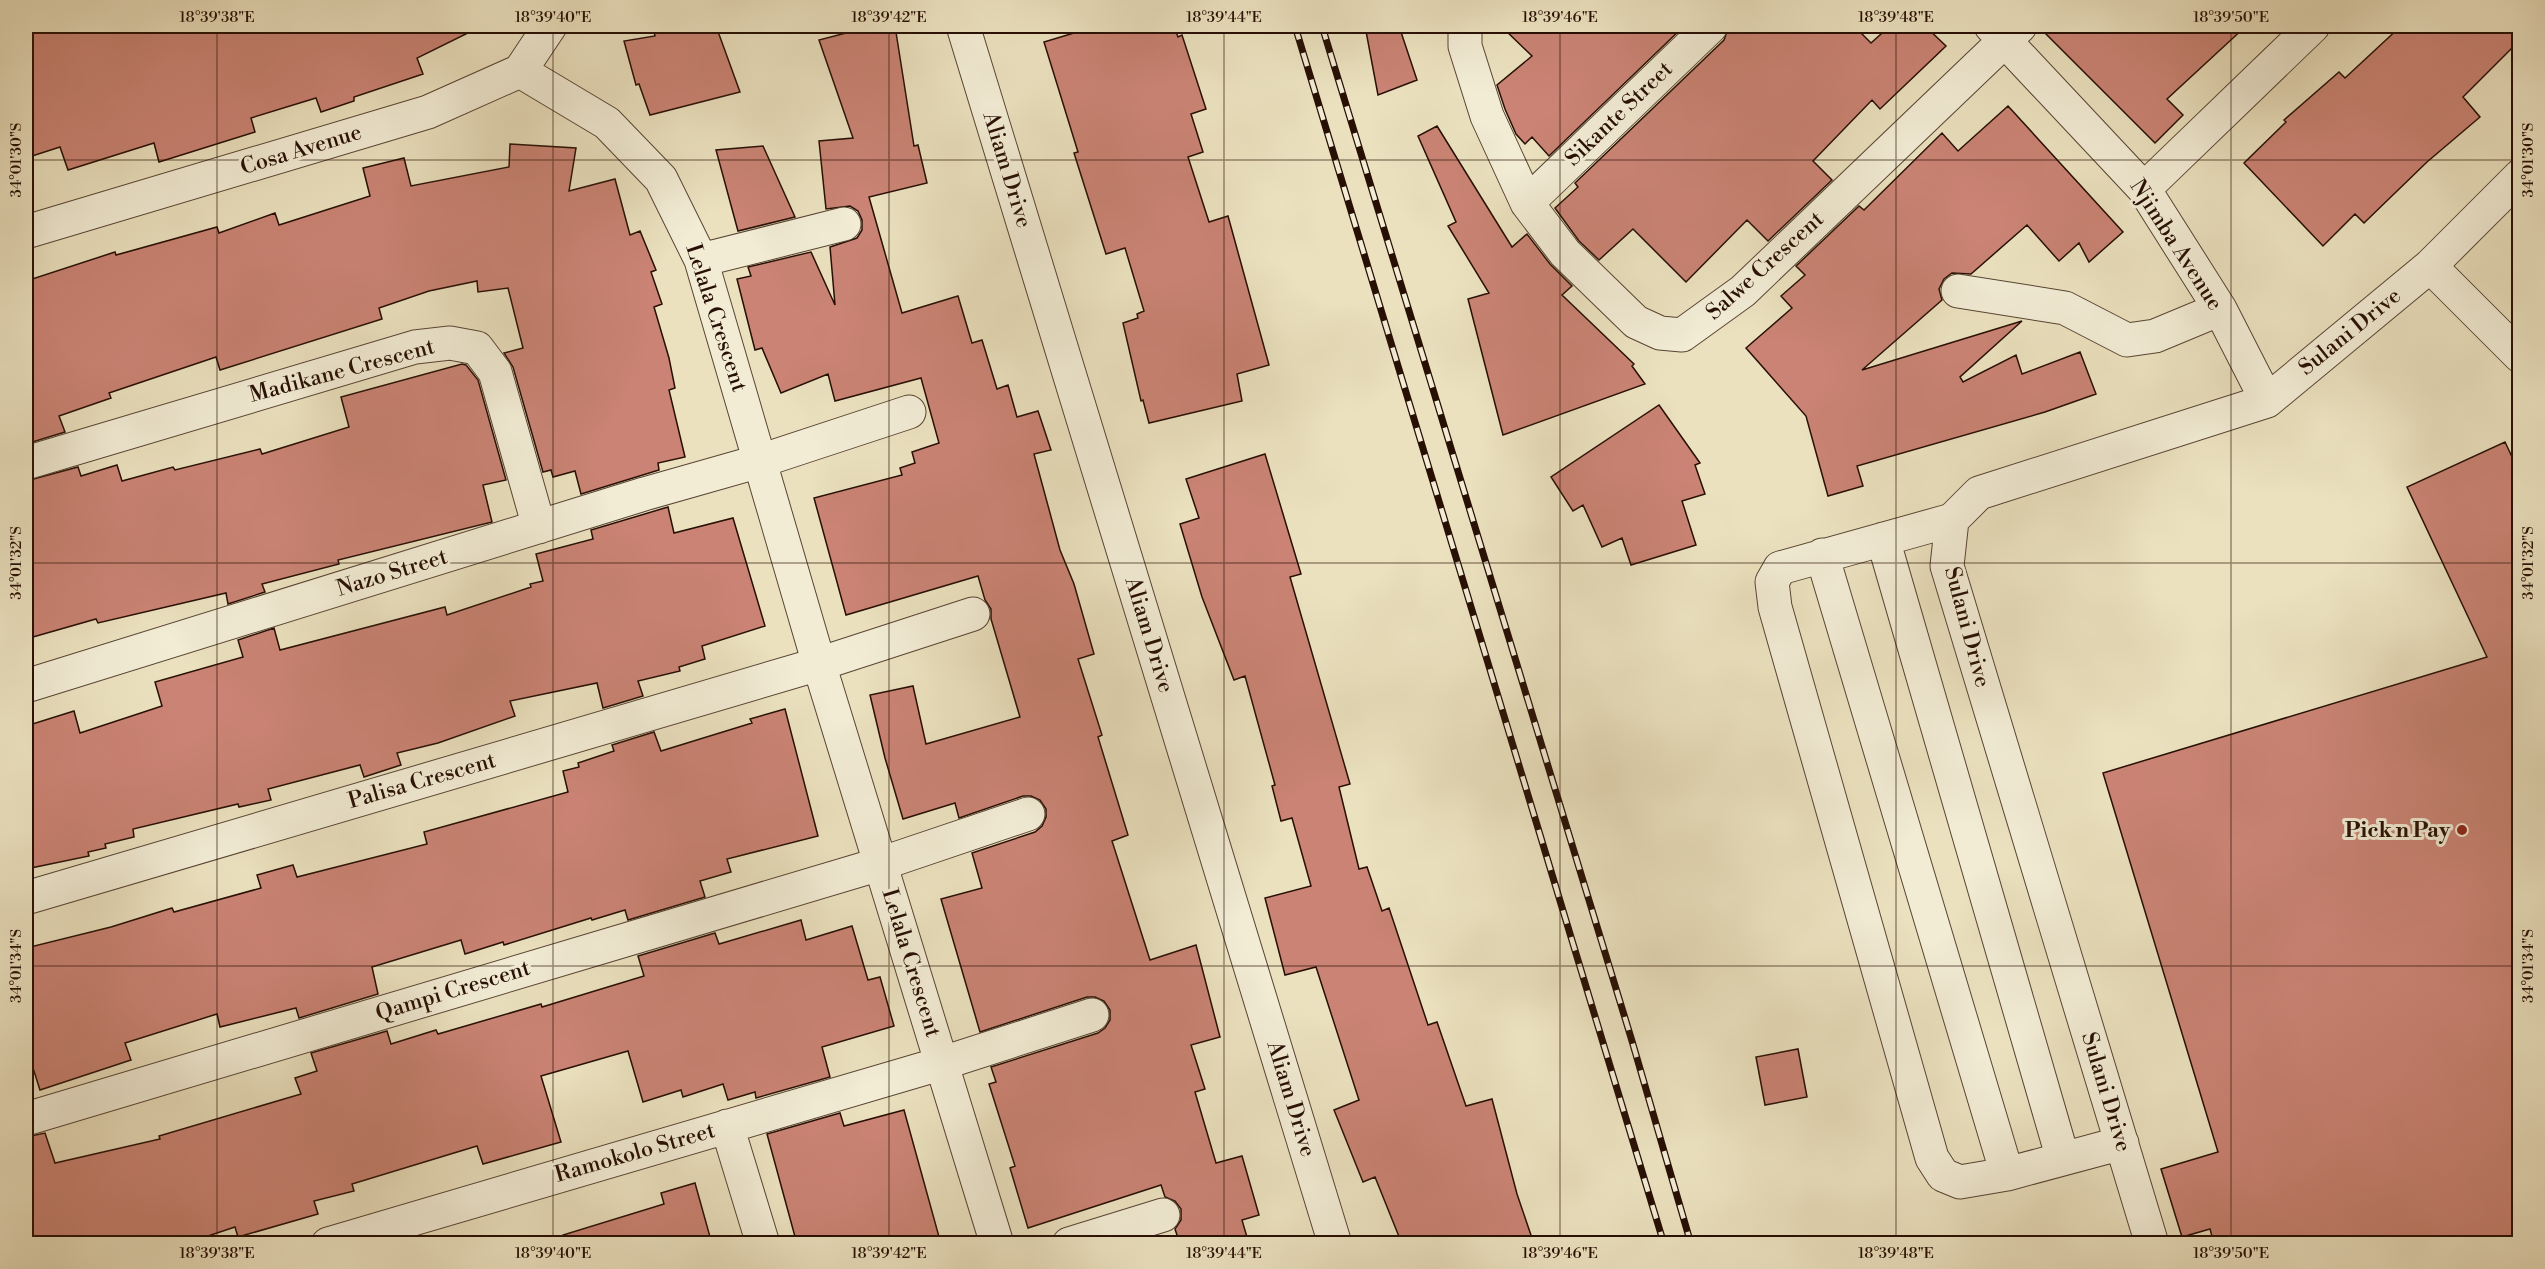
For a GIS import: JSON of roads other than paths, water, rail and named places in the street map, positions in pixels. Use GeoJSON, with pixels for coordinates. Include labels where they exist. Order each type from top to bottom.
{"type":"FeatureCollection","features":[{"type":"Feature","properties":{"kind":"street"},"geometry":{"type":"LineString","coordinates":[[520,71],[550,26]]}},
{"type":"Feature","properties":{"kind":"street","name":"Aliam Drive"},"geometry":{"type":"LineString","coordinates":[[963,26],[1335,1244]]}},
{"type":"Feature","properties":{"kind":"street","name":"Salwe Crescent"},"geometry":{"type":"LineString","coordinates":[[1465,26],[1465,46],[1487,116],[1527,202],[1565,253],[1636,322],[1660,333],[1682,335],[1743,291],[2005,30]]}},
{"type":"Feature","properties":{"kind":"street","name":"Sikante Street"},"geometry":{"type":"LineString","coordinates":[[1527,202],[1711,26]]}},
{"type":"Feature","properties":{"kind":"street"},"geometry":{"type":"LineString","coordinates":[[2144,189],[2313,26]]}},
{"type":"Feature","properties":{"kind":"street","name":"Njimba Avenue"},"geometry":{"type":"LineString","coordinates":[[2005,30],[2144,189],[2220,309],[2267,401]]}},
{"type":"Feature","properties":{"kind":"street","name":"Cosa Avenue"},"geometry":{"type":"LineString","coordinates":[[26,232],[428,112],[520,71]]}},
{"type":"Feature","properties":{"kind":"street","name":"Lelala Crescent"},"geometry":{"type":"LineString","coordinates":[[520,71],[607,123],[661,179],[701,260],[819,664],[997,1244]]}},
{"type":"Feature","properties":{"kind":"street","name":"Sulani Drive"},"geometry":{"type":"LineString","coordinates":[[2152,1244],[1947,566],[1952,520],[1979,493],[2267,401],[2430,266],[2520,176]]}},
{"type":"Feature","properties":{"kind":"street"},"geometry":{"type":"LineString","coordinates":[[701,260],[844,224]]}},
{"type":"Feature","properties":{"kind":"street"},"geometry":{"type":"LineString","coordinates":[[2430,266],[2520,356]]}},
{"type":"Feature","properties":{"kind":"street"},"geometry":{"type":"LineString","coordinates":[[1958,291],[2065,308],[2127,340],[2155,336],[2220,309]]}},
{"type":"Feature","properties":{"kind":"street","name":"Madikane Crescent"},"geometry":{"type":"LineString","coordinates":[[26,463],[415,347],[450,343],[477,348],[495,372],[540,527]]}},
{"type":"Feature","properties":{"kind":"street"},"geometry":{"type":"LineString","coordinates":[[760,461],[909,412]]}},
{"type":"Feature","properties":{"kind":"street","name":"Nazo Street"},"geometry":{"type":"LineString","coordinates":[[26,686],[760,461]]}},
{"type":"Feature","properties":{"kind":"street"},"geometry":{"type":"LineString","coordinates":[[1952,520],[1780,568],[1772,582],[1775,608],[1932,1158],[1943,1175],[1960,1182],[2007,1174],[2122,1143]]}},
{"type":"Feature","properties":{"kind":"street"},"geometry":{"type":"LineString","coordinates":[[1883,538],[2063,1159]]}},
{"type":"Feature","properties":{"kind":"street"},"geometry":{"type":"LineString","coordinates":[[1822,555],[2007,1174]]}},
{"type":"Feature","properties":{"kind":"street"},"geometry":{"type":"LineString","coordinates":[[819,664],[973,614]]}},
{"type":"Feature","properties":{"kind":"street","name":"Palisa Crescent"},"geometry":{"type":"LineString","coordinates":[[26,898],[819,664]]}},
{"type":"Feature","properties":{"kind":"street","name":"Lelala Crescent"},"geometry":{"type":"LineString","coordinates":[[880,864],[1028,814]]}},
{"type":"Feature","properties":{"kind":"street","name":"Qampi Crescent"},"geometry":{"type":"LineString","coordinates":[[26,1119],[880,864]]}},
{"type":"Feature","properties":{"kind":"street","name":"Lelala Crescent"},"geometry":{"type":"LineString","coordinates":[[943,1063],[1092,1015]]}},
{"type":"Feature","properties":{"kind":"street","name":"Ramokolo Street"},"geometry":{"type":"LineString","coordinates":[[328,1244],[943,1063]]}},
{"type":"Feature","properties":{"kind":"street"},"geometry":{"type":"LineString","coordinates":[[727,1126],[763,1244]]}},
{"type":"Feature","properties":{"kind":"street"},"geometry":{"type":"LineString","coordinates":[[1069,1244],[1163,1215]]}},
{"type":"Feature","properties":{"kind":"railway"},"geometry":{"type":"LineString","coordinates":[[1295,26],[1664,1244]]}},
{"type":"Feature","properties":{"kind":"railway"},"geometry":{"type":"LineString","coordinates":[[1322,26],[1632,1041],[1691,1244]]}},
{"type":"Feature","properties":{"kind":"place","name":"Pick n Pay"},"geometry":{"type":"Point","coordinates":[2462,830]}}]}
